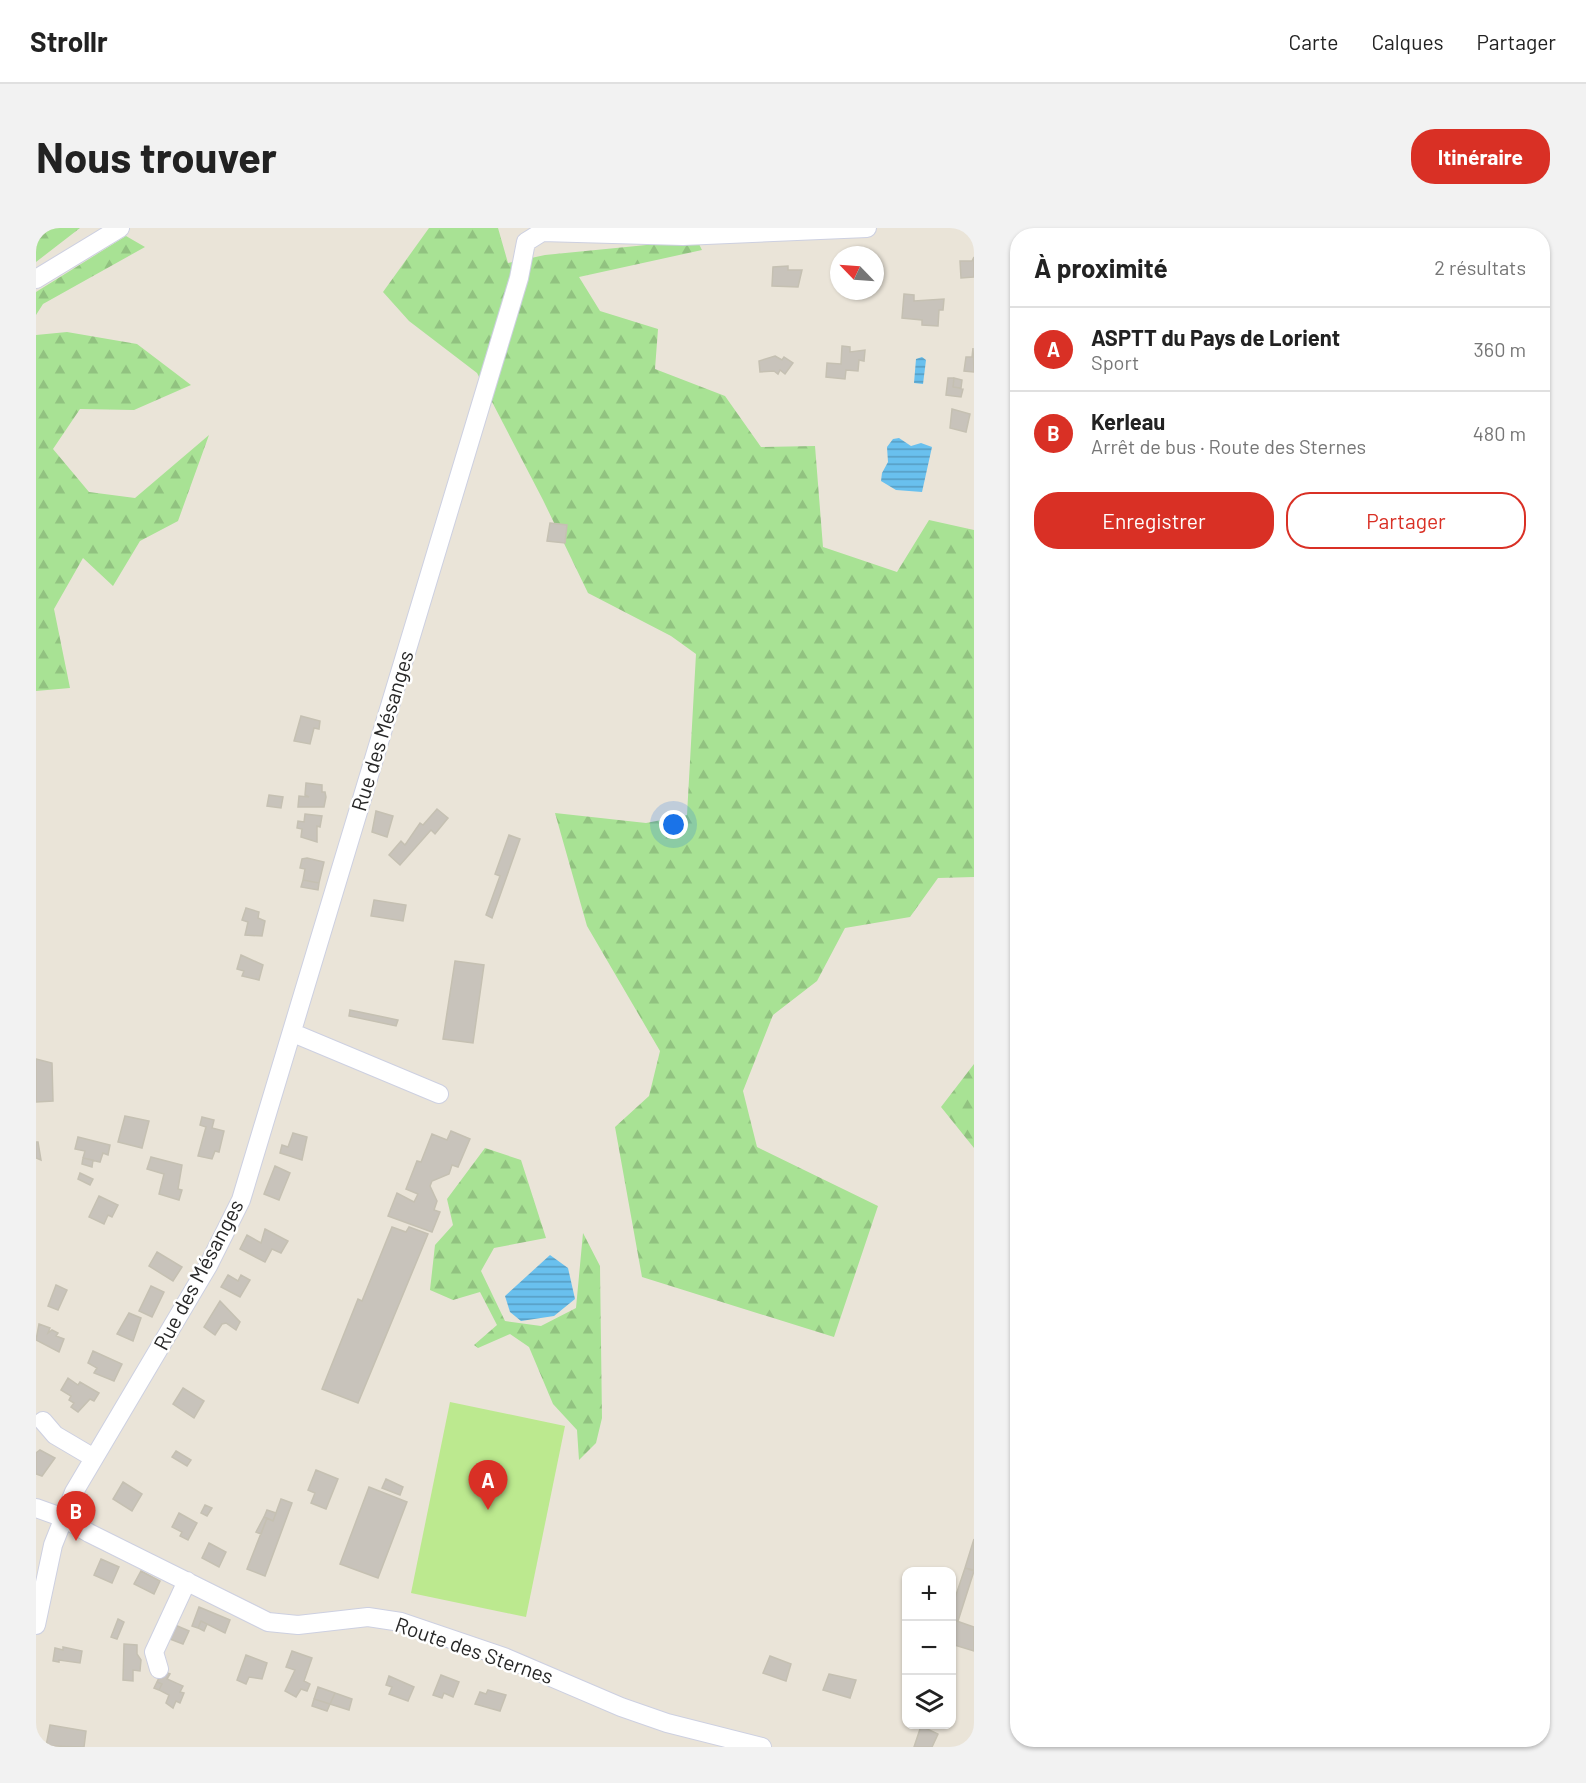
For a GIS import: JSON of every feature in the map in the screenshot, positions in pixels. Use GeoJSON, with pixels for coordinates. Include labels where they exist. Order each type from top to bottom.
{"type":"FeatureCollection","features":[{"type":"Feature","properties":{"kind":"street"},"geometry":{"type":"LineString","coordinates":[[36,279],[120,228]]}},
{"type":"Feature","properties":{"kind":"street","name":"Rue des Mésanges"},"geometry":{"type":"LineString","coordinates":[[36,1625],[53,1545],[74,1492],[183,1311],[241,1200],[519,278],[526,242],[542,232],[683,236],[867,228]]}},
{"type":"Feature","properties":{"kind":"street"},"geometry":{"type":"LineString","coordinates":[[293,1033],[439,1094]]}},
{"type":"Feature","properties":{"kind":"street"},"geometry":{"type":"LineString","coordinates":[[43,1421],[55,1435],[94,1458]]}},
{"type":"Feature","properties":{"kind":"street","name":"Route des Sternes"},"geometry":{"type":"LineString","coordinates":[[36,1508],[64,1518],[268,1622],[298,1625],[368,1617],[401,1622],[504,1657],[621,1707],[667,1723],[757,1746]]}},
{"type":"Feature","properties":{"kind":"street"},"geometry":{"type":"LineString","coordinates":[[159,1669],[154,1652],[187,1581]]}},
{"type":"Feature","properties":{"kind":"green space"},"geometry":{"type":"Polygon","coordinates":[[[36,228],[80,228],[36,262],[36,228]]]}},
{"type":"Feature","properties":{"kind":"green space"},"geometry":{"type":"Polygon","coordinates":[[[429,228],[498,228],[508,263],[545,255],[697,240],[702,250],[579,277],[600,311],[658,329],[655,369],[725,396],[761,447],[815,446],[823,547],[897,572],[929,520],[974,530],[974,877],[938,878],[910,917],[845,928],[817,981],[773,1015],[743,1091],[757,1147],[878,1206],[834,1337],[642,1277],[615,1127],[649,1096],[660,1051],[587,926],[555,813],[646,823],[687,815],[696,654],[671,636],[588,593],[477,373],[409,321],[383,292],[429,228]]]}},
{"type":"Feature","properties":{"kind":"green space"},"geometry":{"type":"Polygon","coordinates":[[[126,236],[145,247],[43,304],[36,315],[36,292],[126,236]]]}},
{"type":"Feature","properties":{"kind":"green space"},"geometry":{"type":"Polygon","coordinates":[[[67,332],[137,344],[191,385],[134,410],[80,409],[53,449],[89,492],[135,498],[209,435],[178,521],[140,541],[113,586],[83,558],[54,609],[70,688],[36,691],[36,335],[67,332]]]}},
{"type":"Feature","properties":{"kind":"green space"},"geometry":{"type":"Polygon","coordinates":[[[974,1064],[974,1148],[941,1107],[974,1064]]]}},
{"type":"Feature","properties":{"kind":"green space"},"geometry":{"type":"Polygon","coordinates":[[[485,1148],[521,1160],[546,1238],[494,1248],[481,1271],[505,1321],[541,1326],[576,1308],[583,1233],[600,1266],[602,1418],[596,1443],[579,1460],[577,1430],[553,1404],[529,1347],[510,1334],[478,1348],[474,1345],[497,1325],[480,1292],[453,1300],[430,1290],[435,1245],[453,1225],[447,1199],[485,1148]]]}},
{"type":"Feature","properties":{"kind":"green space"},"geometry":{"type":"Polygon","coordinates":[[[450,1402],[565,1426],[526,1617],[411,1593],[450,1402]]]}},
{"type":"Feature","properties":{"kind":"water"},"geometry":{"type":"Polygon","coordinates":[[[922,357],[926,360],[923,384],[914,383],[916,359],[922,357]]]}},
{"type":"Feature","properties":{"kind":"water"},"geometry":{"type":"Polygon","coordinates":[[[899,438],[911,446],[921,443],[932,447],[922,492],[896,490],[881,481],[882,473],[888,462],[887,447],[893,439],[899,438]]]}},
{"type":"Feature","properties":{"kind":"water"},"geometry":{"type":"Polygon","coordinates":[[[550,1255],[568,1268],[575,1299],[554,1316],[521,1321],[510,1312],[505,1296],[550,1255]]]}},
{"type":"Feature","properties":{"kind":"building"},"geometry":{"type":"Polygon","coordinates":[[[974,257],[974,277],[961,278],[960,261],[972,261],[974,257]]]}},
{"type":"Feature","properties":{"kind":"building"},"geometry":{"type":"Polygon","coordinates":[[[788,266],[788,270],[802,270],[798,287],[772,286],[773,267],[788,266]]]}},
{"type":"Feature","properties":{"kind":"building"},"geometry":{"type":"Polygon","coordinates":[[[904,294],[914,295],[914,301],[944,299],[943,310],[939,310],[938,326],[922,325],[922,320],[902,318],[904,294]]]}},
{"type":"Feature","properties":{"kind":"building"},"geometry":{"type":"Polygon","coordinates":[[[842,346],[850,347],[850,352],[865,350],[864,361],[859,360],[858,371],[846,370],[845,379],[826,377],[827,363],[841,364],[842,346]]]}},
{"type":"Feature","properties":{"kind":"building"},"geometry":{"type":"Polygon","coordinates":[[[973,348],[974,372],[964,371],[966,357],[972,357],[973,348]]]}},
{"type":"Feature","properties":{"kind":"building"},"geometry":{"type":"Polygon","coordinates":[[[775,356],[782,360],[784,357],[793,363],[785,374],[780,370],[778,374],[774,371],[760,372],[759,361],[775,356]]]}},
{"type":"Feature","properties":{"kind":"building"},"geometry":{"type":"Polygon","coordinates":[[[948,378],[954,378],[953,387],[963,389],[961,397],[946,395],[948,378]]]}},
{"type":"Feature","properties":{"kind":"building"},"geometry":{"type":"Polygon","coordinates":[[[954,378],[962,380],[961,388],[953,387],[954,378]]]}},
{"type":"Feature","properties":{"kind":"building"},"geometry":{"type":"Polygon","coordinates":[[[952,409],[970,414],[966,432],[950,428],[952,409]]]}},
{"type":"Feature","properties":{"kind":"building"},"geometry":{"type":"Polygon","coordinates":[[[550,523],[567,525],[565,543],[547,541],[550,523]]]}},
{"type":"Feature","properties":{"kind":"building"},"geometry":{"type":"Polygon","coordinates":[[[301,716],[320,721],[319,729],[314,728],[310,744],[294,741],[301,716]]]}},
{"type":"Feature","properties":{"kind":"building"},"geometry":{"type":"Polygon","coordinates":[[[306,783],[322,785],[322,792],[325,792],[326,797],[324,807],[298,807],[299,796],[309,797],[305,795],[306,783]]]}},
{"type":"Feature","properties":{"kind":"building"},"geometry":{"type":"Polygon","coordinates":[[[269,795],[283,797],[281,808],[267,806],[269,795]]]}},
{"type":"Feature","properties":{"kind":"building"},"geometry":{"type":"Polygon","coordinates":[[[437,809],[448,818],[435,834],[431,830],[400,865],[389,855],[401,841],[405,845],[420,823],[423,825],[437,809]]]}},
{"type":"Feature","properties":{"kind":"building"},"geometry":{"type":"Polygon","coordinates":[[[376,811],[393,816],[387,837],[372,832],[376,811]]]}},
{"type":"Feature","properties":{"kind":"building"},"geometry":{"type":"Polygon","coordinates":[[[305,814],[322,816],[320,827],[317,826],[317,842],[301,837],[302,829],[297,828],[298,821],[304,822],[305,814]]]}},
{"type":"Feature","properties":{"kind":"building"},"geometry":{"type":"Polygon","coordinates":[[[509,835],[520,839],[492,918],[486,915],[500,876],[495,874],[509,835]]]}},
{"type":"Feature","properties":{"kind":"building"},"geometry":{"type":"Polygon","coordinates":[[[302,859],[324,862],[319,883],[303,880],[305,869],[300,868],[302,859]]]}},
{"type":"Feature","properties":{"kind":"building"},"geometry":{"type":"Polygon","coordinates":[[[303,880],[319,883],[318,890],[301,887],[303,880]]]}},
{"type":"Feature","properties":{"kind":"building"},"geometry":{"type":"Polygon","coordinates":[[[374,900],[406,905],[403,921],[371,916],[374,900]]]}},
{"type":"Feature","properties":{"kind":"building"},"geometry":{"type":"Polygon","coordinates":[[[246,908],[259,912],[258,918],[265,921],[262,936],[245,935],[248,922],[242,920],[246,908]]]}},
{"type":"Feature","properties":{"kind":"building"},"geometry":{"type":"Polygon","coordinates":[[[241,955],[263,965],[259,980],[242,976],[244,971],[237,969],[241,955]]]}},
{"type":"Feature","properties":{"kind":"building"},"geometry":{"type":"Polygon","coordinates":[[[455,961],[484,965],[473,1043],[443,1039],[455,961]]]}},
{"type":"Feature","properties":{"kind":"building"},"geometry":{"type":"Polygon","coordinates":[[[350,1010],[398,1020],[396,1026],[349,1016],[350,1010]]]}},
{"type":"Feature","properties":{"kind":"building"},"geometry":{"type":"Polygon","coordinates":[[[36,1059],[52,1063],[53,1101],[36,1102],[36,1059]]]}},
{"type":"Feature","properties":{"kind":"building"},"geometry":{"type":"Polygon","coordinates":[[[125,1116],[149,1121],[142,1148],[118,1142],[125,1116]]]}},
{"type":"Feature","properties":{"kind":"building"},"geometry":{"type":"Polygon","coordinates":[[[202,1117],[214,1120],[212,1128],[224,1131],[219,1152],[215,1151],[212,1159],[198,1156],[206,1127],[200,1125],[202,1117]]]}},
{"type":"Feature","properties":{"kind":"building"},"geometry":{"type":"Polygon","coordinates":[[[451,1131],[470,1139],[458,1167],[452,1165],[449,1174],[432,1181],[430,1186],[437,1201],[434,1210],[440,1212],[432,1232],[388,1216],[397,1193],[414,1202],[418,1194],[406,1189],[417,1161],[421,1162],[432,1134],[447,1140],[451,1131]]]}},
{"type":"Feature","properties":{"kind":"building"},"geometry":{"type":"Polygon","coordinates":[[[293,1133],[307,1137],[302,1160],[280,1153],[282,1145],[288,1147],[293,1133]]]}},
{"type":"Feature","properties":{"kind":"building"},"geometry":{"type":"Polygon","coordinates":[[[78,1137],[110,1145],[108,1155],[103,1153],[100,1162],[83,1158],[85,1151],[75,1149],[78,1137]]]}},
{"type":"Feature","properties":{"kind":"building"},"geometry":{"type":"Polygon","coordinates":[[[36,1142],[38,1142],[41,1160],[36,1158],[36,1142]]]}},
{"type":"Feature","properties":{"kind":"building"},"geometry":{"type":"Polygon","coordinates":[[[151,1157],[182,1165],[178,1189],[182,1190],[179,1200],[159,1194],[164,1174],[147,1169],[151,1157]]]}},
{"type":"Feature","properties":{"kind":"building"},"geometry":{"type":"Polygon","coordinates":[[[83,1158],[93,1160],[92,1167],[82,1164],[83,1158]]]}},
{"type":"Feature","properties":{"kind":"building"},"geometry":{"type":"Polygon","coordinates":[[[275,1166],[290,1173],[279,1200],[264,1194],[275,1166]]]}},
{"type":"Feature","properties":{"kind":"building"},"geometry":{"type":"Polygon","coordinates":[[[80,1173],[93,1179],[90,1185],[78,1179],[80,1173]]]}},
{"type":"Feature","properties":{"kind":"building"},"geometry":{"type":"Polygon","coordinates":[[[99,1196],[118,1205],[112,1217],[108,1215],[104,1224],[89,1217],[99,1196]]]}},
{"type":"Feature","properties":{"kind":"building"},"geometry":{"type":"Polygon","coordinates":[[[392,1227],[406,1232],[409,1227],[428,1234],[358,1403],[322,1389],[358,1299],[362,1301],[392,1227]]]}},
{"type":"Feature","properties":{"kind":"building"},"geometry":{"type":"Polygon","coordinates":[[[265,1229],[288,1241],[281,1253],[272,1249],[265,1262],[240,1249],[247,1235],[261,1243],[265,1229]]]}},
{"type":"Feature","properties":{"kind":"building"},"geometry":{"type":"Polygon","coordinates":[[[157,1252],[182,1267],[173,1281],[149,1266],[157,1252]]]}},
{"type":"Feature","properties":{"kind":"building"},"geometry":{"type":"Polygon","coordinates":[[[228,1275],[238,1281],[241,1275],[250,1280],[240,1297],[221,1287],[228,1275]]]}},
{"type":"Feature","properties":{"kind":"building"},"geometry":{"type":"Polygon","coordinates":[[[56,1285],[67,1290],[58,1310],[48,1306],[56,1285]]]}},
{"type":"Feature","properties":{"kind":"building"},"geometry":{"type":"Polygon","coordinates":[[[151,1286],[164,1292],[152,1317],[139,1311],[151,1286]]]}},
{"type":"Feature","properties":{"kind":"building"},"geometry":{"type":"Polygon","coordinates":[[[220,1301],[240,1322],[236,1330],[226,1323],[222,1324],[215,1335],[204,1327],[220,1301]]]}},
{"type":"Feature","properties":{"kind":"building"},"geometry":{"type":"Polygon","coordinates":[[[129,1313],[141,1318],[133,1341],[117,1334],[129,1313]]]}},
{"type":"Feature","properties":{"kind":"building"},"geometry":{"type":"Polygon","coordinates":[[[39,1324],[50,1328],[48,1333],[52,1330],[58,1333],[56,1336],[64,1339],[59,1352],[36,1340],[39,1324]]]}},
{"type":"Feature","properties":{"kind":"building"},"geometry":{"type":"Polygon","coordinates":[[[93,1351],[122,1364],[114,1381],[94,1373],[97,1368],[88,1363],[93,1351]]]}},
{"type":"Feature","properties":{"kind":"building"},"geometry":{"type":"Polygon","coordinates":[[[68,1378],[78,1385],[80,1382],[99,1393],[94,1401],[90,1399],[78,1412],[71,1407],[74,1403],[69,1400],[71,1396],[61,1390],[68,1378]]]}},
{"type":"Feature","properties":{"kind":"building"},"geometry":{"type":"Polygon","coordinates":[[[183,1388],[204,1401],[194,1418],[173,1404],[183,1388]]]}},
{"type":"Feature","properties":{"kind":"building"},"geometry":{"type":"Polygon","coordinates":[[[40,1450],[55,1458],[42,1476],[36,1474],[36,1453],[40,1450]]]}},
{"type":"Feature","properties":{"kind":"building"},"geometry":{"type":"Polygon","coordinates":[[[176,1451],[191,1460],[187,1466],[172,1457],[176,1451]]]}},
{"type":"Feature","properties":{"kind":"building"},"geometry":{"type":"Polygon","coordinates":[[[316,1470],[338,1479],[326,1509],[311,1503],[315,1493],[308,1490],[316,1470]]]}},
{"type":"Feature","properties":{"kind":"building"},"geometry":{"type":"Polygon","coordinates":[[[386,1479],[403,1487],[400,1495],[382,1488],[386,1479]]]}},
{"type":"Feature","properties":{"kind":"building"},"geometry":{"type":"Polygon","coordinates":[[[123,1482],[142,1494],[132,1511],[113,1499],[123,1482]]]}},
{"type":"Feature","properties":{"kind":"building"},"geometry":{"type":"Polygon","coordinates":[[[369,1487],[407,1502],[378,1578],[340,1564],[369,1487]]]}},
{"type":"Feature","properties":{"kind":"building"},"geometry":{"type":"Polygon","coordinates":[[[281,1499],[292,1503],[265,1576],[247,1569],[267,1518],[273,1521],[281,1499]]]}},
{"type":"Feature","properties":{"kind":"building"},"geometry":{"type":"Polygon","coordinates":[[[205,1505],[212,1508],[207,1516],[201,1513],[205,1505]]]}},
{"type":"Feature","properties":{"kind":"building"},"geometry":{"type":"Polygon","coordinates":[[[267,1510],[276,1513],[273,1521],[264,1517],[267,1510]]]}},
{"type":"Feature","properties":{"kind":"building"},"geometry":{"type":"Polygon","coordinates":[[[179,1513],[197,1523],[188,1540],[180,1536],[182,1532],[172,1527],[179,1513]]]}},
{"type":"Feature","properties":{"kind":"building"},"geometry":{"type":"Polygon","coordinates":[[[264,1517],[267,1518],[261,1534],[256,1532],[264,1517]]]}},
{"type":"Feature","properties":{"kind":"building"},"geometry":{"type":"Polygon","coordinates":[[[974,1539],[974,1570],[965,1568],[974,1539]]]}},
{"type":"Feature","properties":{"kind":"building"},"geometry":{"type":"Polygon","coordinates":[[[209,1543],[226,1552],[219,1567],[202,1558],[209,1543]]]}},
{"type":"Feature","properties":{"kind":"building"},"geometry":{"type":"Polygon","coordinates":[[[101,1559],[119,1567],[112,1583],[94,1575],[101,1559]]]}},
{"type":"Feature","properties":{"kind":"building"},"geometry":{"type":"Polygon","coordinates":[[[965,1568],[974,1571],[958,1621],[956,1620],[956,1595],[965,1568]]]}},
{"type":"Feature","properties":{"kind":"building"},"geometry":{"type":"Polygon","coordinates":[[[141,1571],[160,1581],[154,1594],[134,1584],[141,1571]]]}},
{"type":"Feature","properties":{"kind":"building"},"geometry":{"type":"Polygon","coordinates":[[[199,1607],[230,1620],[225,1633],[201,1621],[198,1628],[192,1626],[199,1607]]]}},
{"type":"Feature","properties":{"kind":"building"},"geometry":{"type":"Polygon","coordinates":[[[118,1619],[124,1622],[117,1639],[111,1637],[118,1619]]]}},
{"type":"Feature","properties":{"kind":"building"},"geometry":{"type":"Polygon","coordinates":[[[201,1621],[207,1624],[204,1631],[198,1628],[201,1621]]]}},
{"type":"Feature","properties":{"kind":"building"},"geometry":{"type":"Polygon","coordinates":[[[956,1621],[974,1627],[974,1651],[956,1646],[956,1621]]]}},
{"type":"Feature","properties":{"kind":"building"},"geometry":{"type":"Polygon","coordinates":[[[175,1625],[189,1631],[183,1644],[170,1639],[175,1625]]]}},
{"type":"Feature","properties":{"kind":"building"},"geometry":{"type":"Polygon","coordinates":[[[124,1644],[137,1645],[137,1654],[141,1660],[140,1671],[133,1670],[133,1681],[123,1680],[124,1644]]]}},
{"type":"Feature","properties":{"kind":"building"},"geometry":{"type":"Polygon","coordinates":[[[63,1647],[82,1651],[80,1663],[53,1661],[55,1648],[63,1650],[63,1647]]]}},
{"type":"Feature","properties":{"kind":"building"},"geometry":{"type":"Polygon","coordinates":[[[292,1651],[312,1658],[304,1681],[310,1684],[307,1691],[301,1689],[296,1697],[285,1691],[295,1670],[286,1667],[292,1651]]]}},
{"type":"Feature","properties":{"kind":"building"},"geometry":{"type":"Polygon","coordinates":[[[246,1655],[267,1663],[262,1679],[249,1677],[246,1684],[237,1680],[246,1655]]]}},
{"type":"Feature","properties":{"kind":"building"},"geometry":{"type":"Polygon","coordinates":[[[770,1656],[791,1664],[786,1681],[763,1673],[770,1656]]]}},
{"type":"Feature","properties":{"kind":"building"},"geometry":{"type":"Polygon","coordinates":[[[162,1671],[170,1674],[167,1679],[183,1686],[180,1692],[184,1693],[180,1703],[176,1701],[173,1708],[166,1703],[169,1695],[159,1690],[162,1684],[157,1682],[162,1671]]]}},
{"type":"Feature","properties":{"kind":"building"},"geometry":{"type":"Polygon","coordinates":[[[829,1674],[856,1680],[850,1698],[823,1690],[829,1674]]]}},
{"type":"Feature","properties":{"kind":"building"},"geometry":{"type":"Polygon","coordinates":[[[441,1675],[459,1682],[453,1697],[444,1693],[442,1698],[433,1695],[441,1675]]]}},
{"type":"Feature","properties":{"kind":"building"},"geometry":{"type":"Polygon","coordinates":[[[389,1676],[414,1687],[408,1701],[389,1694],[392,1687],[386,1685],[389,1676]]]}},
{"type":"Feature","properties":{"kind":"building"},"geometry":{"type":"Polygon","coordinates":[[[157,1682],[162,1684],[159,1690],[154,1688],[157,1682]]]}},
{"type":"Feature","properties":{"kind":"building"},"geometry":{"type":"Polygon","coordinates":[[[318,1687],[335,1693],[330,1704],[314,1699],[318,1687]]]}},
{"type":"Feature","properties":{"kind":"building"},"geometry":{"type":"Polygon","coordinates":[[[488,1690],[506,1695],[500,1711],[475,1704],[480,1692],[486,1694],[488,1690]]]}},
{"type":"Feature","properties":{"kind":"building"},"geometry":{"type":"Polygon","coordinates":[[[335,1693],[352,1699],[349,1710],[330,1704],[335,1693]]]}},
{"type":"Feature","properties":{"kind":"building"},"geometry":{"type":"Polygon","coordinates":[[[314,1699],[330,1704],[327,1711],[312,1706],[314,1699]]]}},
{"type":"Feature","properties":{"kind":"building"},"geometry":{"type":"Polygon","coordinates":[[[50,1725],[86,1731],[84,1747],[46,1746],[50,1725]]]}},
{"type":"Feature","properties":{"kind":"building"},"geometry":{"type":"Polygon","coordinates":[[[920,1729],[927,1729],[938,1734],[932,1747],[914,1747],[920,1729]]]}},
{"type":"Feature","properties":{"kind":"place","name":"ASPTT du Pays de Lorient"},"geometry":{"type":"Point","coordinates":[488,1510]}},
{"type":"Feature","properties":{"kind":"place","name":"Kerleau"},"geometry":{"type":"Point","coordinates":[76,1541]}}]}
